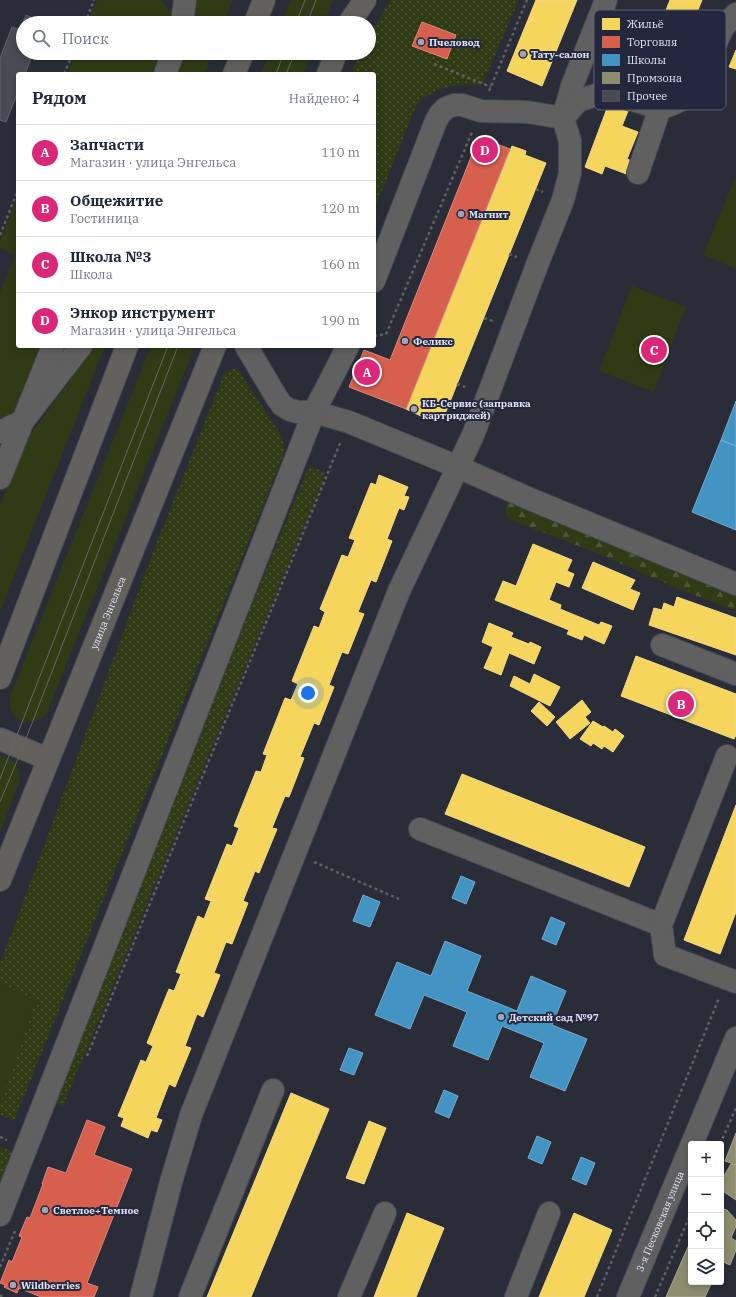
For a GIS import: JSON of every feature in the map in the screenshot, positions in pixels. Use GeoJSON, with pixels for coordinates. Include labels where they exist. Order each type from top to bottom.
{"type":"FeatureCollection","features":[{"type":"Feature","properties":{"kind":"main road"},"geometry":{"type":"LineString","coordinates":[[258,16],[264,0]]}},
{"type":"Feature","properties":{"kind":"main road"},"geometry":{"type":"LineString","coordinates":[[352,16],[358,0]]}},
{"type":"Feature","properties":{"kind":"main road"},"geometry":{"type":"LineString","coordinates":[[354,16],[365,0]]}},
{"type":"Feature","properties":{"kind":"main road"},"geometry":{"type":"LineString","coordinates":[[235,72],[240,60]]}},
{"type":"Feature","properties":{"kind":"main road"},"geometry":{"type":"LineString","coordinates":[[329,72],[333,60]]}},
{"type":"Feature","properties":{"kind":"main road"},"geometry":{"type":"LineString","coordinates":[[0,678],[126,348]]}},
{"type":"Feature","properties":{"kind":"main road","name":"улица Энгельса"},"geometry":{"type":"LineString","coordinates":[[0,880],[214,348]]}},
{"type":"Feature","properties":{"kind":"main road"},"geometry":{"type":"LineString","coordinates":[[0,739],[48,759]]}},
{"type":"Feature","properties":{"kind":"street"},"geometry":{"type":"LineString","coordinates":[[183,16],[184,0]]}},
{"type":"Feature","properties":{"kind":"street"},"geometry":{"type":"LineString","coordinates":[[602,10],[606,0]]}},
{"type":"Feature","properties":{"kind":"street"},"geometry":{"type":"LineString","coordinates":[[726,26],[736,14]]}},
{"type":"Feature","properties":{"kind":"street"},"geometry":{"type":"LineString","coordinates":[[141,1297],[171,1182],[191,1115],[399,591],[473,435],[523,301],[563,200],[570,173],[570,141],[563,118],[572,86],[594,30]]}},
{"type":"Feature","properties":{"kind":"street"},"geometry":{"type":"LineString","coordinates":[[166,72],[170,60]]}},
{"type":"Feature","properties":{"kind":"street"},"geometry":{"type":"LineString","coordinates":[[563,118],[578,101],[594,96]]}},
{"type":"Feature","properties":{"kind":"street"},"geometry":{"type":"LineString","coordinates":[[376,277],[436,121],[446,108],[454,105],[462,105],[481,111],[527,112],[563,118]]}},
{"type":"Feature","properties":{"kind":"street"},"geometry":{"type":"LineString","coordinates":[[638,173],[659,110]]}},
{"type":"Feature","properties":{"kind":"street"},"geometry":{"type":"LineString","coordinates":[[0,478],[53,348]]}},
{"type":"Feature","properties":{"kind":"street"},"geometry":{"type":"LineString","coordinates":[[0,432],[23,421],[79,348]]}},
{"type":"Feature","properties":{"kind":"street"},"geometry":{"type":"LineString","coordinates":[[247,348],[282,405],[290,410],[298,412],[314,412],[349,422],[736,584]]}},
{"type":"Feature","properties":{"kind":"street"},"geometry":{"type":"LineString","coordinates":[[0,1215],[314,412],[347,348]]}},
{"type":"Feature","properties":{"kind":"street"},"geometry":{"type":"LineString","coordinates":[[662,645],[736,674]]}},
{"type":"Feature","properties":{"kind":"street"},"geometry":{"type":"LineString","coordinates":[[727,756],[661,925],[665,955],[729,986]]}},
{"type":"Feature","properties":{"kind":"street"},"geometry":{"type":"LineString","coordinates":[[420,829],[661,925]]}},
{"type":"Feature","properties":{"kind":"street","name":"3-я Песковская улица"},"geometry":{"type":"LineString","coordinates":[[693,1141],[736,1038]]}},
{"type":"Feature","properties":{"kind":"street"},"geometry":{"type":"LineString","coordinates":[[190,1297],[273,1090]]}},
{"type":"Feature","properties":{"kind":"street","name":"3-я Песковская улица"},"geometry":{"type":"LineString","coordinates":[[628,1297],[688,1152]]}},
{"type":"Feature","properties":{"kind":"street"},"geometry":{"type":"LineString","coordinates":[[349,1297],[385,1213]]}},
{"type":"Feature","properties":{"kind":"street"},"geometry":{"type":"LineString","coordinates":[[516,1297],[549,1213]]}},
{"type":"Feature","properties":{"kind":"path"},"geometry":{"type":"LineString","coordinates":[[87,16],[94,0]]}},
{"type":"Feature","properties":{"kind":"path"},"geometry":{"type":"LineString","coordinates":[[376,336],[386,334],[527,0]]}},
{"type":"Feature","properties":{"kind":"path"},"geometry":{"type":"LineString","coordinates":[[65,72],[70,60]]}},
{"type":"Feature","properties":{"kind":"path"},"geometry":{"type":"LineString","coordinates":[[434,64],[491,87]]}},
{"type":"Feature","properties":{"kind":"path"},"geometry":{"type":"LineString","coordinates":[[0,236],[16,195]]}},
{"type":"Feature","properties":{"kind":"path"},"geometry":{"type":"LineString","coordinates":[[85,1062],[349,422]]}},
{"type":"Feature","properties":{"kind":"path"},"geometry":{"type":"LineString","coordinates":[[295,854],[399,899]]}},
{"type":"Feature","properties":{"kind":"path"},"geometry":{"type":"LineString","coordinates":[[597,1297],[729,986]]}},
{"type":"Feature","properties":{"kind":"path"},"geometry":{"type":"LineString","coordinates":[[721,1141],[736,1108]]}},
{"type":"Feature","properties":{"kind":"path"},"geometry":{"type":"LineString","coordinates":[[655,1297],[688,1220]]}},
{"type":"Feature","properties":{"kind":"path"},"geometry":{"type":"LineString","coordinates":[[0,1267],[15,1230]]}},
{"type":"Feature","properties":{"kind":"green space"},"geometry":{"type":"Polygon","coordinates":[[[97,0],[160,0],[172,16],[90,16],[97,0]]]}},
{"type":"Feature","properties":{"kind":"green space"},"geometry":{"type":"Polygon","coordinates":[[[193,0],[233,0],[227,16],[190,16],[193,0]]]}},
{"type":"Feature","properties":{"kind":"green space"},"geometry":{"type":"Polygon","coordinates":[[[291,0],[333,0],[327,16],[284,16],[291,0]]]}},
{"type":"Feature","properties":{"kind":"green space"},"geometry":{"type":"Polygon","coordinates":[[[390,0],[519,0],[482,85],[455,85],[447,87],[432,93],[417,104],[376,205],[376,72],[352,72],[357,60],[376,60],[376,25],[390,0]]]}},
{"type":"Feature","properties":{"kind":"green space"},"geometry":{"type":"Polygon","coordinates":[[[72,60],[166,60],[161,72],[68,72],[72,60]]]}},
{"type":"Feature","properties":{"kind":"green space"},"geometry":{"type":"Polygon","coordinates":[[[179,60],[209,60],[205,72],[175,72],[179,60]]]}},
{"type":"Feature","properties":{"kind":"green space"},"geometry":{"type":"Polygon","coordinates":[[[266,60],[309,60],[304,72],[262,72],[266,60]]]}},
{"type":"Feature","properties":{"kind":"green space"},"geometry":{"type":"Polygon","coordinates":[[[736,176],[736,269],[703,255],[736,176]]]}},
{"type":"Feature","properties":{"kind":"green space"},"geometry":{"type":"Polygon","coordinates":[[[16,201],[16,348],[51,348],[16,411],[0,424],[0,292],[15,255],[0,248],[0,241],[16,201]]]}},
{"type":"Feature","properties":{"kind":"green space"},"geometry":{"type":"Polygon","coordinates":[[[632,286],[686,307],[654,392],[599,371],[632,286]]]}},
{"type":"Feature","properties":{"kind":"green space"},"geometry":{"type":"Polygon","coordinates":[[[94,348],[104,348],[0,612],[0,505],[25,442],[94,348]]]}},
{"type":"Feature","properties":{"kind":"green space"},"geometry":{"type":"Polygon","coordinates":[[[150,348],[194,348],[47,713],[41,719],[34,722],[21,721],[15,717],[11,711],[9,704],[10,696],[150,348]]]}},
{"type":"Feature","properties":{"kind":"green space"},"geometry":{"type":"Polygon","coordinates":[[[234,368],[241,374],[281,435],[284,445],[283,456],[14,1121],[0,1115],[0,1104],[36,1001],[0,983],[0,964],[150,560],[224,374],[228,370],[234,368]]]}},
{"type":"Feature","properties":{"kind":"green space"},"geometry":{"type":"Polygon","coordinates":[[[309,466],[326,473],[63,1106],[52,1101],[245,620],[309,466]]]}},
{"type":"Feature","properties":{"kind":"green space"},"geometry":{"type":"Polygon","coordinates":[[[513,498],[736,589],[736,611],[679,589],[589,550],[508,519],[505,505],[513,498]]]}},
{"type":"Feature","properties":{"kind":"green space"},"geometry":{"type":"Polygon","coordinates":[[[0,756],[9,758],[15,764],[19,771],[20,780],[0,833],[0,756]]]}},
{"type":"Feature","properties":{"kind":"green space"},"geometry":{"type":"Polygon","coordinates":[[[0,983],[36,1000],[0,1104],[0,983]]]}},
{"type":"Feature","properties":{"kind":"green space"},"geometry":{"type":"Polygon","coordinates":[[[0,1146],[14,1152],[0,1188],[0,1146]]]}},
{"type":"Feature","properties":{"kind":"building: Жильё"},"geometry":{"type":"Polygon","coordinates":[[[536,0],[577,0],[542,86],[507,71],[536,0]]]}},
{"type":"Feature","properties":{"kind":"building: Жильё"},"geometry":{"type":"Polygon","coordinates":[[[670,0],[702,0],[698,10],[666,10],[670,0]]]}},
{"type":"Feature","properties":{"kind":"building: Жильё"},"geometry":{"type":"Polygon","coordinates":[[[736,50],[736,69],[729,67],[736,50]]]}},
{"type":"Feature","properties":{"kind":"building: Жильё"},"geometry":{"type":"Polygon","coordinates":[[[606,110],[628,111],[622,126],[638,132],[627,159],[634,162],[629,175],[605,166],[602,174],[585,167],[606,110]]]}},
{"type":"Feature","properties":{"kind":"building: Жильё"},"geometry":{"type":"Polygon","coordinates":[[[512,146],[526,151],[525,155],[546,163],[443,419],[423,412],[421,416],[406,409],[512,146]]]}},
{"type":"Feature","properties":{"kind":"building: Жильё"},"geometry":{"type":"Polygon","coordinates":[[[379,475],[408,487],[404,496],[409,497],[404,510],[399,508],[387,539],[392,541],[376,582],[371,580],[358,612],[364,614],[348,654],[342,652],[329,685],[334,687],[319,725],[314,723],[300,757],[304,758],[289,797],[285,796],[272,828],[277,829],[259,873],[255,871],[243,901],[248,903],[232,944],[226,942],[214,973],[220,975],[203,1017],[197,1014],[185,1046],[191,1048],[175,1087],[169,1084],[156,1118],[162,1120],[157,1132],[151,1130],[148,1138],[121,1126],[124,1118],[118,1116],[141,1060],[146,1062],[153,1046],[147,1043],[169,989],[174,991],[181,974],[176,972],[198,916],[204,919],[211,901],[205,899],[227,844],[232,846],[239,828],[234,826],[256,771],[261,772],[267,755],[263,754],[285,698],[291,700],[298,684],[292,681],[314,626],[319,628],[325,612],[320,609],[342,555],[348,557],[355,540],[349,538],[371,483],[376,485],[379,475]]]}},
{"type":"Feature","properties":{"kind":"building: Жильё"},"geometry":{"type":"Polygon","coordinates":[[[533,544],[572,560],[567,571],[574,574],[569,587],[556,582],[549,600],[561,605],[560,609],[599,625],[601,622],[612,626],[604,644],[584,635],[582,640],[567,634],[569,630],[495,600],[503,581],[516,586],[533,544]]]}},
{"type":"Feature","properties":{"kind":"building: Жильё"},"geometry":{"type":"Polygon","coordinates":[[[593,562],[635,580],[630,589],[640,593],[633,610],[582,588],[593,562]]]}},
{"type":"Feature","properties":{"kind":"building: Жильё"},"geometry":{"type":"Polygon","coordinates":[[[677,597],[736,618],[736,655],[649,625],[654,608],[662,610],[664,603],[674,607],[677,597]]]}},
{"type":"Feature","properties":{"kind":"building: Жильё"},"geometry":{"type":"Polygon","coordinates":[[[489,623],[513,633],[511,637],[529,644],[530,642],[541,647],[534,664],[509,653],[501,675],[484,668],[493,647],[482,642],[489,623]]]}},
{"type":"Feature","properties":{"kind":"building: Жильё"},"geometry":{"type":"Polygon","coordinates":[[[636,656],[736,694],[736,735],[734,739],[621,696],[636,656]]]}},
{"type":"Feature","properties":{"kind":"building: Жильё"},"geometry":{"type":"Polygon","coordinates":[[[534,674],[560,687],[550,706],[510,686],[514,676],[530,684],[534,674]]]}},
{"type":"Feature","properties":{"kind":"building: Жильё"},"geometry":{"type":"Polygon","coordinates":[[[582,700],[591,712],[585,717],[590,723],[570,739],[556,722],[582,700]]]}},
{"type":"Feature","properties":{"kind":"building: Жильё"},"geometry":{"type":"Polygon","coordinates":[[[539,702],[555,717],[547,726],[531,711],[539,702]]]}},
{"type":"Feature","properties":{"kind":"building: Жильё"},"geometry":{"type":"Polygon","coordinates":[[[593,721],[613,732],[615,729],[624,736],[613,752],[604,746],[602,749],[593,743],[591,746],[580,739],[593,721]]]}},
{"type":"Feature","properties":{"kind":"building: Жильё"},"geometry":{"type":"Polygon","coordinates":[[[462,774],[645,847],[629,887],[445,814],[462,774]]]}},
{"type":"Feature","properties":{"kind":"building: Жильё"},"geometry":{"type":"Polygon","coordinates":[[[736,805],[736,912],[720,954],[684,940],[736,805]]]}},
{"type":"Feature","properties":{"kind":"building: Жильё"},"geometry":{"type":"Polygon","coordinates":[[[291,1093],[329,1109],[251,1297],[207,1297],[291,1093]]]}},
{"type":"Feature","properties":{"kind":"building: Жильё"},"geometry":{"type":"Polygon","coordinates":[[[369,1121],[386,1128],[364,1184],[346,1178],[369,1121]]]}},
{"type":"Feature","properties":{"kind":"building: Жильё"},"geometry":{"type":"Polygon","coordinates":[[[407,1213],[444,1228],[416,1297],[374,1297],[407,1213]]]}},
{"type":"Feature","properties":{"kind":"building: Жильё"},"geometry":{"type":"Polygon","coordinates":[[[574,1213],[612,1230],[584,1297],[539,1297],[574,1213]]]}},
{"type":"Feature","properties":{"kind":"building: Торговля"},"geometry":{"type":"Polygon","coordinates":[[[422,22],[456,35],[447,59],[412,46],[422,22]]]}},
{"type":"Feature","properties":{"kind":"building: Торговля"},"geometry":{"type":"Polygon","coordinates":[[[479,137],[510,149],[406,409],[349,387],[364,350],[390,360],[479,137]]]}},
{"type":"Feature","properties":{"kind":"building: Торговля"},"geometry":{"type":"Polygon","coordinates":[[[87,1120],[105,1127],[94,1155],[132,1169],[87,1283],[98,1287],[94,1297],[41,1297],[19,1288],[17,1293],[4,1287],[5,1285],[0,1283],[9,1260],[12,1262],[22,1237],[19,1236],[27,1217],[30,1218],[48,1167],[66,1173],[87,1120]]]}},
{"type":"Feature","properties":{"kind":"building: Школы"},"geometry":{"type":"Polygon","coordinates":[[[736,401],[736,446],[721,440],[736,401]]]}},
{"type":"Feature","properties":{"kind":"building: Школы"},"geometry":{"type":"Polygon","coordinates":[[[721,440],[736,446],[736,530],[692,512],[721,440]]]}},
{"type":"Feature","properties":{"kind":"building: Школы"},"geometry":{"type":"Polygon","coordinates":[[[461,876],[475,882],[466,904],[452,898],[461,876]]]}},
{"type":"Feature","properties":{"kind":"building: Школы"},"geometry":{"type":"Polygon","coordinates":[[[363,895],[380,902],[370,927],[353,921],[363,895]]]}},
{"type":"Feature","properties":{"kind":"building: Школы"},"geometry":{"type":"Polygon","coordinates":[[[551,917],[565,923],[556,945],[542,939],[551,917]]]}},
{"type":"Feature","properties":{"kind":"building: Школы"},"geometry":{"type":"Polygon","coordinates":[[[445,941],[481,956],[467,991],[517,1011],[531,976],[566,991],[552,1025],[587,1039],[565,1091],[530,1077],[544,1043],[502,1026],[488,1060],[453,1046],[467,1012],[424,995],[410,1029],[375,1015],[397,962],[431,976],[445,941]]]}},
{"type":"Feature","properties":{"kind":"building: Школы"},"geometry":{"type":"Polygon","coordinates":[[[349,1048],[363,1053],[354,1075],[340,1070],[349,1048]]]}},
{"type":"Feature","properties":{"kind":"building: Школы"},"geometry":{"type":"Polygon","coordinates":[[[444,1090],[458,1096],[449,1118],[435,1112],[444,1090]]]}},
{"type":"Feature","properties":{"kind":"building: Школы"},"geometry":{"type":"Polygon","coordinates":[[[537,1136],[551,1142],[542,1164],[528,1158],[537,1136]]]}},
{"type":"Feature","properties":{"kind":"building: Школы"},"geometry":{"type":"Polygon","coordinates":[[[581,1157],[595,1163],[586,1185],[572,1179],[581,1157]]]}},
{"type":"Feature","properties":{"kind":"building: Промзона"},"geometry":{"type":"Polygon","coordinates":[[[736,1133],[736,1165],[725,1161],[736,1133]]]}},
{"type":"Feature","properties":{"kind":"building: Промзона"},"geometry":{"type":"Polygon","coordinates":[[[731,1164],[736,1166],[736,1200],[724,1192],[724,1176],[731,1164]]]}},
{"type":"Feature","properties":{"kind":"building: Промзона"},"geometry":{"type":"Polygon","coordinates":[[[724,1209],[727,1210],[736,1220],[736,1226],[731,1238],[736,1241],[736,1250],[730,1265],[724,1262],[724,1209]]]}},
{"type":"Feature","properties":{"kind":"building: Промзона"},"geometry":{"type":"Polygon","coordinates":[[[688,1247],[688,1285],[711,1285],[705,1297],[666,1297],[688,1247]]]}},
{"type":"Feature","properties":{"kind":"building: Прочее"},"geometry":{"type":"Polygon","coordinates":[[[12,27],[16,28],[16,60],[30,60],[26,72],[16,72],[16,97],[6,122],[0,120],[0,58],[12,27]]]}},
{"type":"Feature","properties":{"kind":"tram line"},"geometry":{"type":"LineString","coordinates":[[299,16],[305,0]]}},
{"type":"Feature","properties":{"kind":"tram line"},"geometry":{"type":"LineString","coordinates":[[310,16],[316,0]]}},
{"type":"Feature","properties":{"kind":"tram line"},"geometry":{"type":"LineString","coordinates":[[277,72],[281,60]]}},
{"type":"Feature","properties":{"kind":"tram line"},"geometry":{"type":"LineString","coordinates":[[287,72],[292,60]]}},
{"type":"Feature","properties":{"kind":"tram line"},"geometry":{"type":"LineString","coordinates":[[0,779],[167,348]]}},
{"type":"Feature","properties":{"kind":"tram line"},"geometry":{"type":"LineString","coordinates":[[0,802],[22,749],[177,348]]}},
{"type":"Feature","properties":{"kind":"place","name":"Пчеловод"},"geometry":{"type":"Point","coordinates":[421,42]}},
{"type":"Feature","properties":{"kind":"place","name":"Тату-салон"},"geometry":{"type":"Point","coordinates":[523,54]}},
{"type":"Feature","properties":{"kind":"place","name":"Энкор инструмент"},"geometry":{"type":"Point","coordinates":[485,150]}},
{"type":"Feature","properties":{"kind":"place","name":"Магнит"},"geometry":{"type":"Point","coordinates":[461,214]}},
{"type":"Feature","properties":{"kind":"place","name":"Феликс"},"geometry":{"type":"Point","coordinates":[405,341]}},
{"type":"Feature","properties":{"kind":"place","name":"Школа №3"},"geometry":{"type":"Point","coordinates":[654,350]}},
{"type":"Feature","properties":{"kind":"place","name":"Запчасти"},"geometry":{"type":"Point","coordinates":[367,372]}},
{"type":"Feature","properties":{"kind":"place","name":"КБ-Сервис (заправка картриджей)"},"geometry":{"type":"Point","coordinates":[414,409]}},
{"type":"Feature","properties":{"kind":"place","name":"Общежитие"},"geometry":{"type":"Point","coordinates":[681,704]}},
{"type":"Feature","properties":{"kind":"place","name":"Детский сад №97"},"geometry":{"type":"Point","coordinates":[501,1017]}},
{"type":"Feature","properties":{"kind":"place","name":"Светлое+Темное"},"geometry":{"type":"Point","coordinates":[45,1210]}},
{"type":"Feature","properties":{"kind":"place","name":"Wildberries"},"geometry":{"type":"Point","coordinates":[13,1285]}}]}
